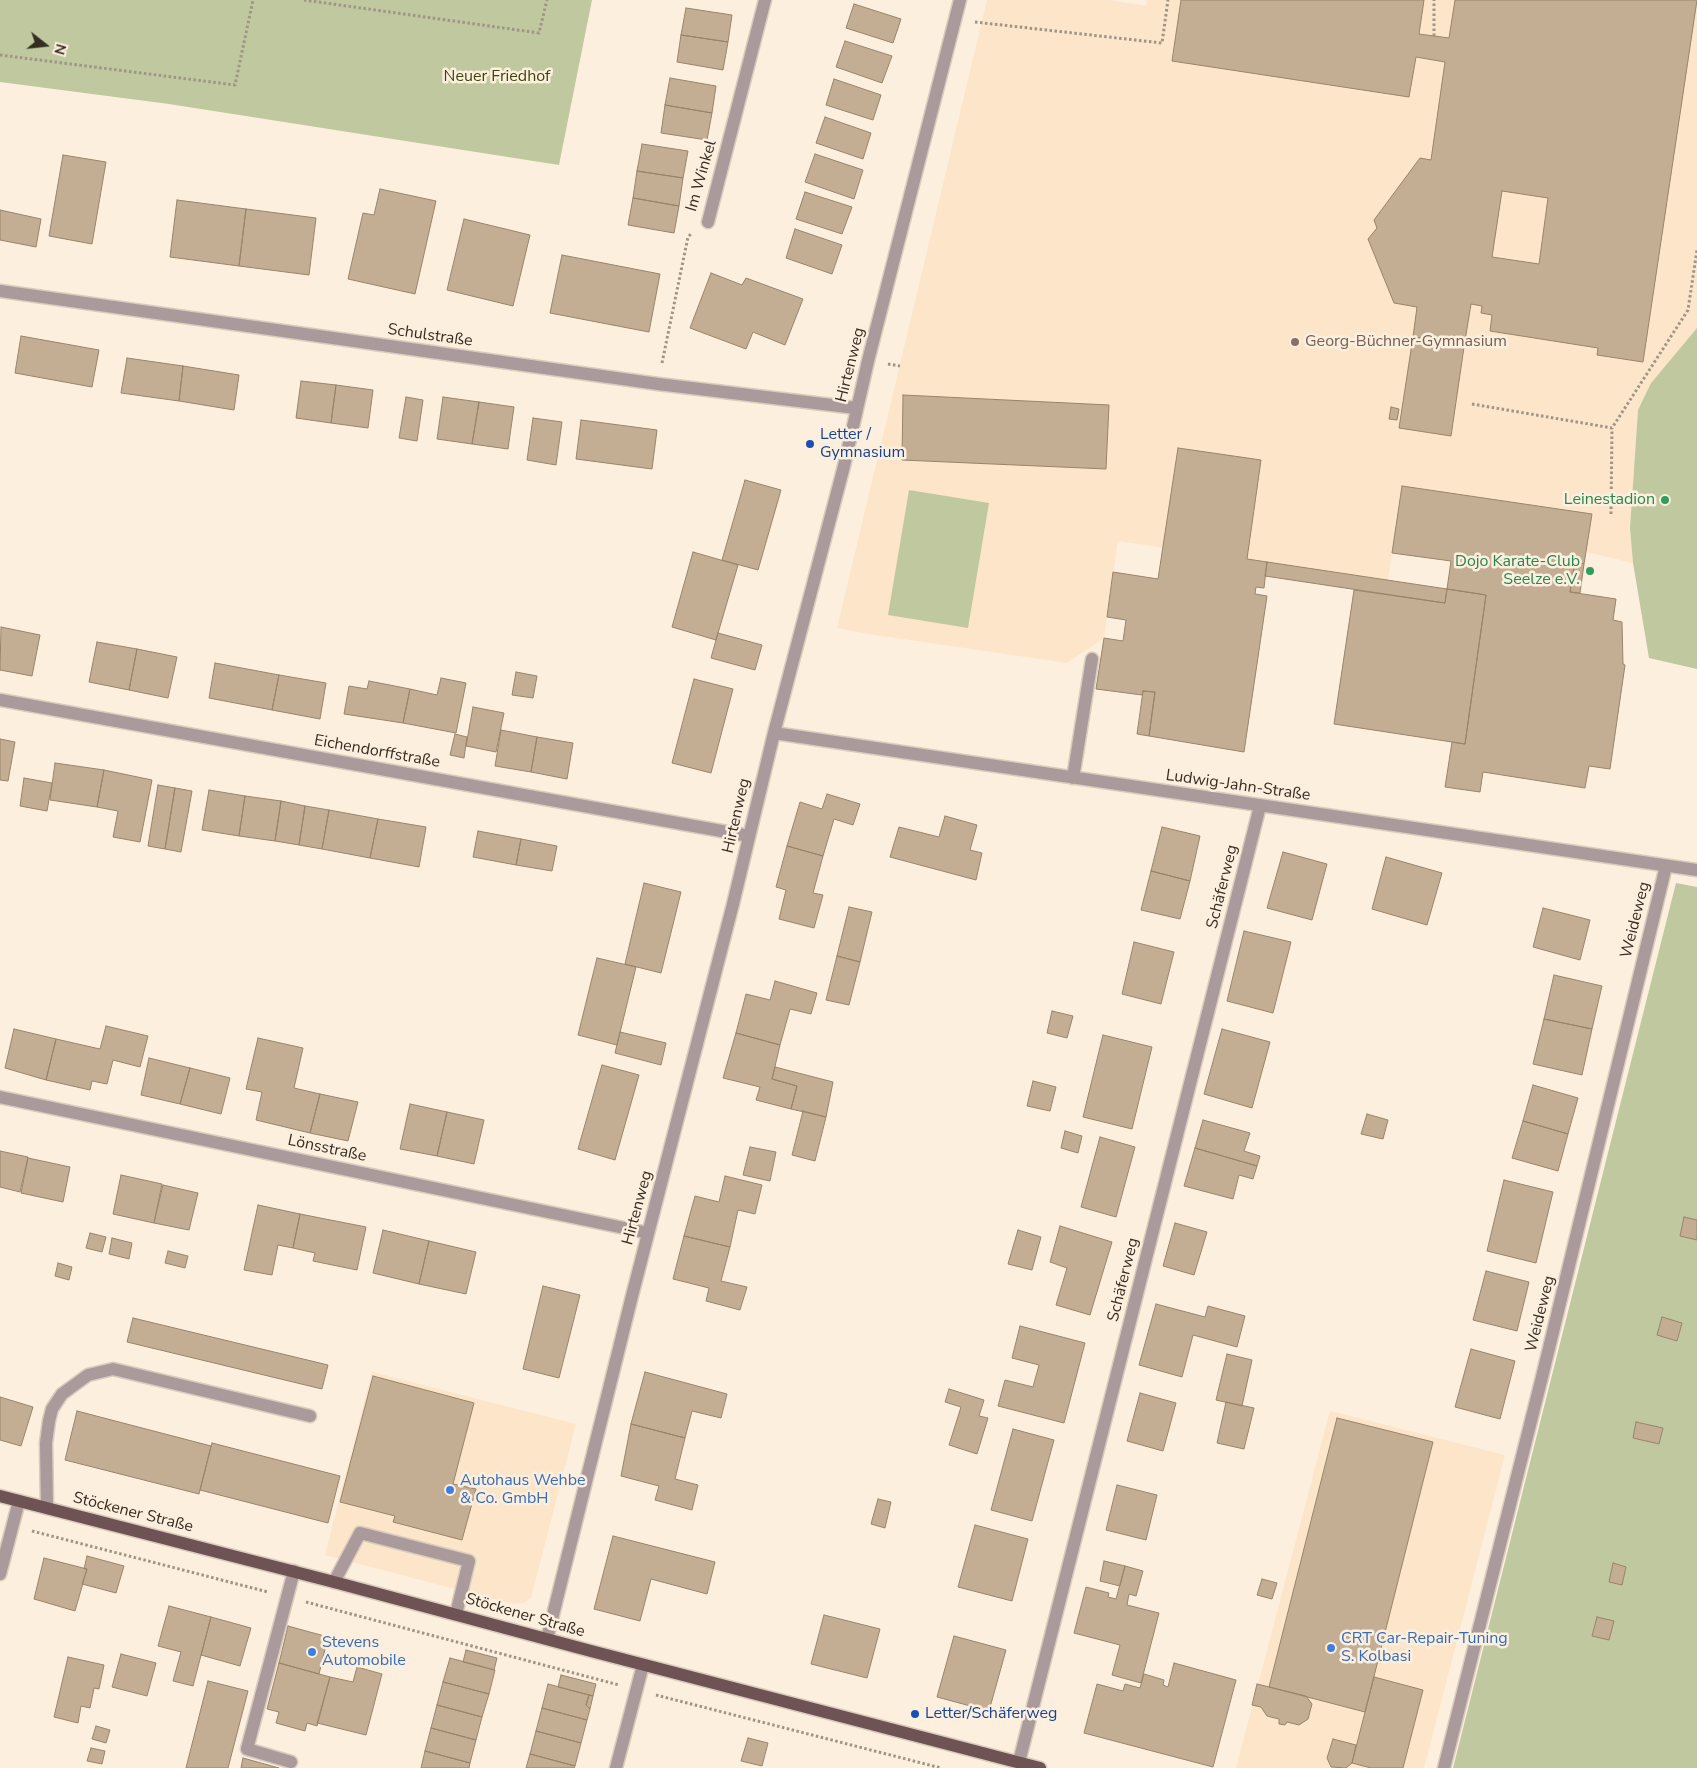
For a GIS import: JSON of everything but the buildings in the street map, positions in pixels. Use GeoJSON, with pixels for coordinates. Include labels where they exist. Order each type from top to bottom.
{"type":"FeatureCollection","features":[{"type":"Feature","properties":{"kind":"main road","name":"Stöckener Straße"},"geometry":{"type":"LineString","coordinates":[[0,1496],[294,1571],[547,1640],[1040,1768]]}},
{"type":"Feature","properties":{"kind":"street","name":"Im Winkel"},"geometry":{"type":"LineString","coordinates":[[708,222],[765,0]]}},
{"type":"Feature","properties":{"kind":"street","name":"Hirtenweg"},"geometry":{"type":"LineString","coordinates":[[547,1640],[648,1233],[734,904],[774,733],[842,476],[856,408],[960,0]]}},
{"type":"Feature","properties":{"kind":"street","name":"Schulstraße"},"geometry":{"type":"LineString","coordinates":[[0,291],[658,384],[856,408]]}},
{"type":"Feature","properties":{"kind":"street"},"geometry":{"type":"LineString","coordinates":[[1073,778],[1092,659]]}},
{"type":"Feature","properties":{"kind":"street","name":"Eichendorffstraße"},"geometry":{"type":"LineString","coordinates":[[0,700],[749,836]]}},
{"type":"Feature","properties":{"kind":"street","name":"Ludwig-Jahn-Straße"},"geometry":{"type":"LineString","coordinates":[[774,733],[1697,870]]}},
{"type":"Feature","properties":{"kind":"street","name":"Schäferweg"},"geometry":{"type":"LineString","coordinates":[[1019,1762],[1260,806]]}},
{"type":"Feature","properties":{"kind":"street","name":"Weideweg"},"geometry":{"type":"LineString","coordinates":[[1444,1768],[1547,1357],[1666,866]]}},
{"type":"Feature","properties":{"kind":"street","name":"Lönsstraße"},"geometry":{"type":"LineString","coordinates":[[0,1097],[648,1233]]}},
{"type":"Feature","properties":{"kind":"street"},"geometry":{"type":"LineString","coordinates":[[47,1508],[46,1443],[52,1409],[62,1394],[88,1375],[113,1369],[310,1416]]}},
{"type":"Feature","properties":{"kind":"street"},"geometry":{"type":"LineString","coordinates":[[0,1574],[19,1500]]}},
{"type":"Feature","properties":{"kind":"street"},"geometry":{"type":"LineString","coordinates":[[334,1582],[360,1534],[469,1561],[456,1614]]}},
{"type":"Feature","properties":{"kind":"street"},"geometry":{"type":"LineString","coordinates":[[291,1762],[247,1749],[294,1571]]}},
{"type":"Feature","properties":{"kind":"street"},"geometry":{"type":"LineString","coordinates":[[616,1768],[643,1665]]}},
{"type":"Feature","properties":{"kind":"path"},"geometry":{"type":"LineString","coordinates":[[0,55],[234,85],[253,0]]}},
{"type":"Feature","properties":{"kind":"path"},"geometry":{"type":"LineString","coordinates":[[304,0],[538,33],[547,0]]}},
{"type":"Feature","properties":{"kind":"path"},"geometry":{"type":"LineString","coordinates":[[955,20],[1162,43],[1168,0]]}},
{"type":"Feature","properties":{"kind":"path"},"geometry":{"type":"LineString","coordinates":[[1434,0],[1434,36]]}},
{"type":"Feature","properties":{"kind":"path","name":"Im Winkel"},"geometry":{"type":"LineString","coordinates":[[658,384],[688,237],[708,222]]}},
{"type":"Feature","properties":{"kind":"path"},"geometry":{"type":"LineString","coordinates":[[1611,514],[1612,428],[1688,310],[1697,250]]}},
{"type":"Feature","properties":{"kind":"path"},"geometry":{"type":"LineString","coordinates":[[1472,404],[1612,428]]}},
{"type":"Feature","properties":{"kind":"path"},"geometry":{"type":"LineString","coordinates":[[13,1526],[941,1768]]}},
{"type":"Feature","properties":{"kind":"shaded area","name":"Georg-Büchner-Gymnasium"},"geometry":{"type":"Polygon","coordinates":[[[987,0],[1109,0],[1146,6],[1147,0],[1697,0],[1697,328],[1651,383],[1638,410],[1630,528],[1633,563],[1586,552],[1591,514],[1402,486],[1388,580],[1118,541],[1104,638],[1067,663],[837,628],[987,0]]]}},
{"type":"Feature","properties":{"kind":"shaded area","name":"Autohaus Wehbe & Co. GmbH"},"geometry":{"type":"Polygon","coordinates":[[[372,1372],[576,1424],[531,1598],[523,1603],[513,1604],[325,1555],[372,1372]]]}},
{"type":"Feature","properties":{"kind":"shaded area"},"geometry":{"type":"Polygon","coordinates":[[[1330,1411],[1505,1455],[1424,1768],[1236,1768],[1330,1411]]]}},
{"type":"Feature","properties":{"kind":"green space","name":"Neuer Friedhof"},"geometry":{"type":"Polygon","coordinates":[[[0,0],[592,0],[559,165],[169,104],[0,82],[0,0]]]}},
{"type":"Feature","properties":{"kind":"green space","name":"Leinestadion"},"geometry":{"type":"Polygon","coordinates":[[[1697,328],[1697,669],[1649,658],[1633,563],[1630,528],[1638,410],[1651,383],[1697,328]]]}},
{"type":"Feature","properties":{"kind":"green space"},"geometry":{"type":"Polygon","coordinates":[[[909,490],[989,503],[968,628],[888,615],[909,490]]]}},
{"type":"Feature","properties":{"kind":"green space"},"geometry":{"type":"Polygon","coordinates":[[[1676,883],[1697,887],[1697,1768],[1453,1768],[1676,883]]]}},
{"type":"Feature","properties":{"kind":"place","name":"Georg-Büchner-Gymnasium"},"geometry":{"type":"Point","coordinates":[1295,342]}},
{"type":"Feature","properties":{"kind":"place","name":"Letter / Gymnasium"},"geometry":{"type":"Point","coordinates":[810,444]}},
{"type":"Feature","properties":{"kind":"place","name":"Leinestadion"},"geometry":{"type":"Point","coordinates":[1665,500]}},
{"type":"Feature","properties":{"kind":"place","name":"Dojo Karate-Club Seelze e.V."},"geometry":{"type":"Point","coordinates":[1590,571]}},
{"type":"Feature","properties":{"kind":"place","name":"Autohaus Wehbe & Co. GmbH"},"geometry":{"type":"Point","coordinates":[450,1490]}},
{"type":"Feature","properties":{"kind":"place","name":"CRT Car-Repair-Tuning S. Kolbasi"},"geometry":{"type":"Point","coordinates":[1331,1648]}},
{"type":"Feature","properties":{"kind":"place","name":"Stevens Automobile"},"geometry":{"type":"Point","coordinates":[312,1652]}},
{"type":"Feature","properties":{"kind":"place","name":"Letter/Schäferweg"},"geometry":{"type":"Point","coordinates":[915,1714]}}]}
